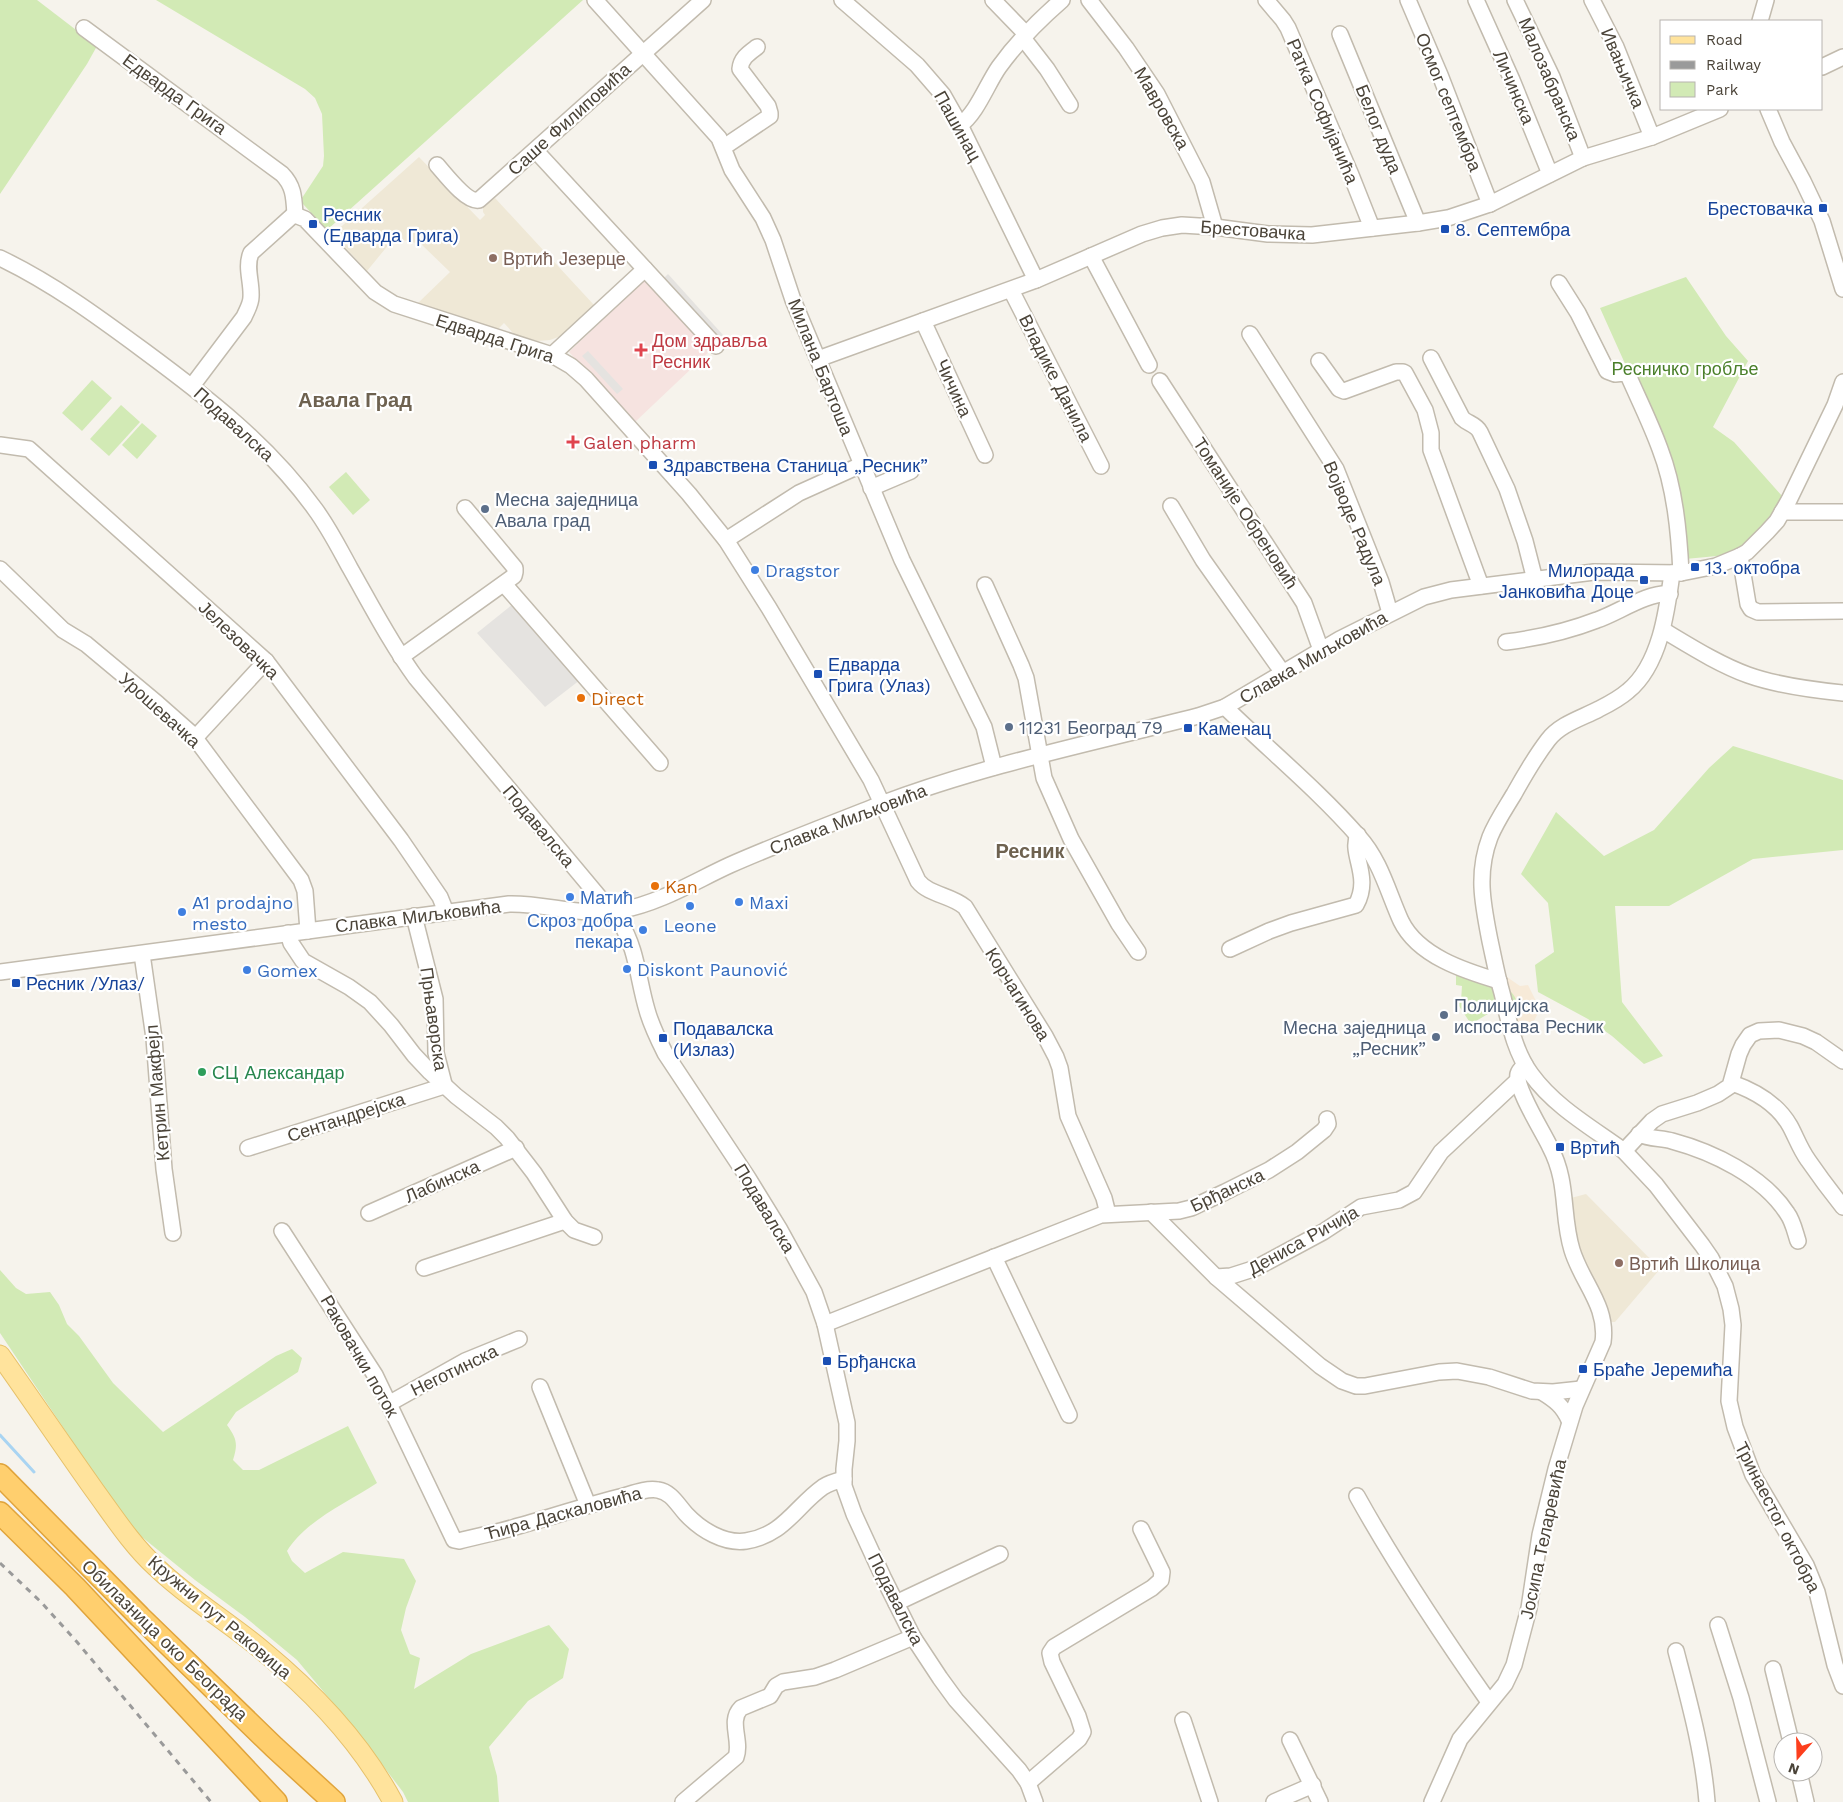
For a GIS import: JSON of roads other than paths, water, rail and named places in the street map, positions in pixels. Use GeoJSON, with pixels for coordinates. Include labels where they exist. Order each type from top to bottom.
{"type":"FeatureCollection","features":[{"type":"Feature","properties":{"kind":"highway","name":"Обилазница око Београда"},"geometry":{"type":"LineString","coordinates":[[0,1475],[147,1624],[274,1747],[334,1802]]}},
{"type":"Feature","properties":{"kind":"highway","name":"Обилазница око Београда"},"geometry":{"type":"LineString","coordinates":[[0,1513],[75,1587],[276,1802]]}},
{"type":"Feature","properties":{"kind":"main road","name":"Кружни пут Раковица"},"geometry":{"type":"LineString","coordinates":[[0,1355],[76,1464],[141,1552],[181,1588],[263,1651],[308,1691],[334,1719],[375,1773],[393,1802]]}},
{"type":"Feature","properties":{"kind":"street","name":"Милана Бартоша"},"geometry":{"type":"LineString","coordinates":[[595,0],[720,138],[732,170],[757,207],[769,230],[790,294],[861,465],[906,569],[984,727],[994,767]]}},
{"type":"Feature","properties":{"kind":"street","name":"Саше Филиповића"},"geometry":{"type":"LineString","coordinates":[[437,165],[466,196],[478,201],[703,0]]}},
{"type":"Feature","properties":{"kind":"street","name":"Пашинац"},"geometry":{"type":"LineString","coordinates":[[842,0],[906,54],[928,75],[943,95],[960,125],[1036,280]]}},
{"type":"Feature","properties":{"kind":"street"},"geometry":{"type":"LineString","coordinates":[[994,0],[1025,36],[1070,106]]}},
{"type":"Feature","properties":{"kind":"street","name":"Мавровска"},"geometry":{"type":"LineString","coordinates":[[1089,0],[1126,48],[1157,94],[1202,182],[1215,226]]}},
{"type":"Feature","properties":{"kind":"street","name":"Ратка Софијанића"},"geometry":{"type":"LineString","coordinates":[[1266,0],[1288,28],[1372,228]]}},
{"type":"Feature","properties":{"kind":"street","name":"Осмог септембра"},"geometry":{"type":"LineString","coordinates":[[1408,0],[1440,75],[1490,204]]}},
{"type":"Feature","properties":{"kind":"street","name":"Личинска"},"geometry":{"type":"LineString","coordinates":[[1476,0],[1512,80],[1550,174]]}},
{"type":"Feature","properties":{"kind":"street","name":"Малозабранска"},"geometry":{"type":"LineString","coordinates":[[1515,0],[1552,77],[1583,158]]}},
{"type":"Feature","properties":{"kind":"street","name":"Ивањичка"},"geometry":{"type":"LineString","coordinates":[[1592,0],[1616,47],[1652,137]]}},
{"type":"Feature","properties":{"kind":"street"},"geometry":{"type":"LineString","coordinates":[[1760,20],[1766,0]]}},
{"type":"Feature","properties":{"kind":"street"},"geometry":{"type":"LineString","coordinates":[[960,125],[969,117],[999,68],[1054,3]]}},
{"type":"Feature","properties":{"kind":"street","name":"Едварда Грига"},"geometry":{"type":"LineString","coordinates":[[84,28],[282,174],[288,180],[294,194],[295,215],[305,219],[384,299],[411,310],[552,355],[578,371],[689,494],[726,540],[857,756],[882,804]]}},
{"type":"Feature","properties":{"kind":"street","name":"Белог дуда"},"geometry":{"type":"LineString","coordinates":[[1340,34],[1418,223]]}},
{"type":"Feature","properties":{"kind":"street"},"geometry":{"type":"LineString","coordinates":[[724,147],[770,116],[768,106],[740,69],[744,57],[757,47]]}},
{"type":"Feature","properties":{"kind":"street"},"geometry":{"type":"LineString","coordinates":[[1823,66],[1843,57]]}},
{"type":"Feature","properties":{"kind":"street","name":"Брестовачка"},"geometry":{"type":"LineString","coordinates":[[818,359],[1011,290],[1142,234],[1162,228],[1182,225],[1215,226],[1268,234],[1302,235],[1418,223],[1461,215],[1490,204],[1583,158],[1652,137],[1718,110]]}},
{"type":"Feature","properties":{"kind":"street"},"geometry":{"type":"LineString","coordinates":[[1768,110],[1782,142],[1803,180],[1822,221],[1843,289]]}},
{"type":"Feature","properties":{"kind":"street"},"geometry":{"type":"LineString","coordinates":[[536,151],[716,346]]}},
{"type":"Feature","properties":{"kind":"street"},"geometry":{"type":"LineString","coordinates":[[192,386],[244,317],[249,306],[251,298],[248,260],[251,253],[295,215]]}},
{"type":"Feature","properties":{"kind":"street"},"geometry":{"type":"LineString","coordinates":[[1091,256],[1149,364]]}},
{"type":"Feature","properties":{"kind":"street","name":"Подавалска"},"geometry":{"type":"LineString","coordinates":[[0,258],[41,279],[89,310],[192,386],[264,448],[314,507],[325,523],[400,657],[442,710],[620,922],[630,940],[647,1011],[665,1053],[748,1178],[780,1230],[814,1292],[825,1324],[847,1423],[844,1479],[854,1514],[913,1637],[956,1700],[1008,1757],[1028,1783],[1035,1802]]}},
{"type":"Feature","properties":{"kind":"street"},"geometry":{"type":"LineString","coordinates":[[552,355],[645,269]]}},
{"type":"Feature","properties":{"kind":"street"},"geometry":{"type":"LineString","coordinates":[[1499,982],[1482,903],[1481,887],[1485,855],[1495,824],[1534,760],[1553,734],[1612,703],[1629,691],[1637,682],[1648,664],[1663,630],[1670,594],[1677,573],[1680,537],[1661,450],[1628,375],[1607,371],[1578,313],[1559,283]]}},
{"type":"Feature","properties":{"kind":"street","name":"Владике Данила"},"geometry":{"type":"LineString","coordinates":[[1011,290],[1101,466]]}},
{"type":"Feature","properties":{"kind":"street","name":"Чичина"},"geometry":{"type":"LineString","coordinates":[[923,321],[985,454]]}},
{"type":"Feature","properties":{"kind":"street","name":"Војводе Радула"},"geometry":{"type":"LineString","coordinates":[[1250,334],[1336,469],[1381,582],[1390,613]]}},
{"type":"Feature","properties":{"kind":"street"},"geometry":{"type":"LineString","coordinates":[[1432,358],[1462,418],[1476,426],[1504,481],[1525,541],[1535,580]]}},
{"type":"Feature","properties":{"kind":"street"},"geometry":{"type":"LineString","coordinates":[[1319,361],[1339,389],[1344,391],[1396,372],[1405,373],[1425,410],[1432,433],[1431,450],[1481,586]]}},
{"type":"Feature","properties":{"kind":"street","name":"Томаније Обреновић"},"geometry":{"type":"LineString","coordinates":[[1160,381],[1304,602],[1321,650]]}},
{"type":"Feature","properties":{"kind":"street"},"geometry":{"type":"LineString","coordinates":[[1677,573],[1716,566],[1740,556],[1747,552],[1767,532],[1782,512],[1836,419],[1843,382]]}},
{"type":"Feature","properties":{"kind":"street","name":"Јелезовачка"},"geometry":{"type":"LineString","coordinates":[[0,445],[29,449],[266,662],[401,840],[440,897],[446,912]]}},
{"type":"Feature","properties":{"kind":"street"},"geometry":{"type":"LineString","coordinates":[[726,540],[799,494],[861,465]]}},
{"type":"Feature","properties":{"kind":"street"},"geometry":{"type":"LineString","coordinates":[[871,488],[911,471]]}},
{"type":"Feature","properties":{"kind":"street"},"geometry":{"type":"LineString","coordinates":[[1171,506],[1231,600],[1283,672]]}},
{"type":"Feature","properties":{"kind":"street"},"geometry":{"type":"LineString","coordinates":[[400,657],[504,584],[516,572],[515,568],[465,508]]}},
{"type":"Feature","properties":{"kind":"street"},"geometry":{"type":"LineString","coordinates":[[1782,512],[1843,512]]}},
{"type":"Feature","properties":{"kind":"street"},"geometry":{"type":"LineString","coordinates":[[1740,556],[1748,604],[1751,609],[1758,612],[1843,611]]}},
{"type":"Feature","properties":{"kind":"street","name":"Урошевачка"},"geometry":{"type":"LineString","coordinates":[[0,569],[63,630],[86,644],[158,704],[195,738],[301,880],[308,931]]}},
{"type":"Feature","properties":{"kind":"street","name":"Славка Миљковића"},"geometry":{"type":"LineString","coordinates":[[0,972],[513,904],[576,912],[611,912],[635,907],[664,896],[800,835],[929,787],[994,767],[1198,716],[1225,707],[1321,650],[1424,597],[1451,590],[1594,572],[1677,573]]}},
{"type":"Feature","properties":{"kind":"street"},"geometry":{"type":"LineString","coordinates":[[504,584],[660,763]]}},
{"type":"Feature","properties":{"kind":"street"},"geometry":{"type":"LineString","coordinates":[[985,586],[1022,665],[1026,678],[1044,778],[1071,838],[1119,924],[1138,952]]}},
{"type":"Feature","properties":{"kind":"street"},"geometry":{"type":"LineString","coordinates":[[1506,642],[1543,637],[1568,631],[1659,594],[1670,594]]}},
{"type":"Feature","properties":{"kind":"street"},"geometry":{"type":"LineString","coordinates":[[1663,630],[1714,659],[1746,674],[1764,680],[1843,693]]}},
{"type":"Feature","properties":{"kind":"street"},"geometry":{"type":"LineString","coordinates":[[195,738],[266,662]]}},
{"type":"Feature","properties":{"kind":"street"},"geometry":{"type":"LineString","coordinates":[[1225,707],[1358,835],[1373,855],[1402,924],[1411,935],[1431,952],[1451,965],[1499,982]]}},
{"type":"Feature","properties":{"kind":"street","name":"Корчагинова"},"geometry":{"type":"LineString","coordinates":[[882,804],[918,881],[927,889],[956,900],[965,907],[1056,1057],[1062,1076],[1068,1116],[1104,1198],[1108,1214]]}},
{"type":"Feature","properties":{"kind":"street"},"geometry":{"type":"LineString","coordinates":[[1230,949],[1284,926],[1356,905],[1362,890],[1363,878],[1355,841],[1358,835]]}},
{"type":"Feature","properties":{"kind":"street","name":"Прњаворска"},"geometry":{"type":"LineString","coordinates":[[414,916],[435,999],[436,1053],[444,1086],[496,1126],[516,1148],[565,1221],[574,1230],[594,1236]]}},
{"type":"Feature","properties":{"kind":"street"},"geometry":{"type":"LineString","coordinates":[[288,933],[291,943],[303,961],[336,978],[370,1002],[414,1055],[444,1086]]}},
{"type":"Feature","properties":{"kind":"street","name":"Кетрин Макфејл"},"geometry":{"type":"LineString","coordinates":[[142,954],[154,1038],[164,1169],[173,1233]]}},
{"type":"Feature","properties":{"kind":"street","name":"Тринаестог октобра"},"geometry":{"type":"LineString","coordinates":[[1499,982],[1516,1045],[1525,1065],[1557,1103],[1624,1151],[1656,1184],[1711,1258],[1725,1286],[1733,1325],[1730,1401],[1735,1427],[1753,1475],[1806,1565],[1817,1592],[1835,1665],[1843,1686]]}},
{"type":"Feature","properties":{"kind":"street"},"geometry":{"type":"LineString","coordinates":[[1624,1151],[1652,1121],[1662,1114],[1697,1103],[1718,1094],[1730,1086],[1743,1045],[1750,1035],[1759,1031],[1779,1030],[1803,1036],[1816,1042],[1843,1060]]}},
{"type":"Feature","properties":{"kind":"street"},"geometry":{"type":"LineString","coordinates":[[1518,1080],[1520,1069],[1525,1065]]}},
{"type":"Feature","properties":{"kind":"street","name":"Дениса Ричија"},"geometry":{"type":"LineString","coordinates":[[1216,1277],[1231,1276],[1256,1268],[1323,1232],[1361,1207],[1399,1200],[1414,1192],[1441,1152],[1518,1080]]}},
{"type":"Feature","properties":{"kind":"street","name":"Јосипа Теларевића"},"geometry":{"type":"LineString","coordinates":[[1432,1802],[1460,1739],[1508,1679],[1529,1608],[1546,1508],[1569,1420],[1603,1342],[1604,1323],[1600,1307],[1579,1270],[1572,1251],[1559,1166],[1520,1089],[1518,1080]]}},
{"type":"Feature","properties":{"kind":"street"},"geometry":{"type":"LineString","coordinates":[[1732,1083],[1747,1088],[1765,1098],[1780,1111],[1808,1160],[1843,1207]]}},
{"type":"Feature","properties":{"kind":"street","name":"Сентандрејска"},"geometry":{"type":"LineString","coordinates":[[248,1148],[444,1086]]}},
{"type":"Feature","properties":{"kind":"street","name":"Брђанска"},"geometry":{"type":"LineString","coordinates":[[825,1324],[1074,1225],[1108,1214],[1185,1210],[1269,1170],[1297,1152],[1324,1130],[1328,1124],[1327,1119]]}},
{"type":"Feature","properties":{"kind":"street"},"geometry":{"type":"LineString","coordinates":[[1639,1134],[1690,1147],[1732,1164],[1745,1172],[1775,1198],[1788,1213],[1798,1241]]}},
{"type":"Feature","properties":{"kind":"street","name":"Лабинска"},"geometry":{"type":"LineString","coordinates":[[369,1213],[516,1148]]}},
{"type":"Feature","properties":{"kind":"street"},"geometry":{"type":"LineString","coordinates":[[1151,1212],[1216,1277],[1320,1366],[1342,1381],[1356,1386],[1365,1386],[1439,1372],[1465,1372],[1489,1377],[1523,1389],[1542,1392],[1582,1389]]}},
{"type":"Feature","properties":{"kind":"street"},"geometry":{"type":"LineString","coordinates":[[424,1268],[565,1221]]}},
{"type":"Feature","properties":{"kind":"street","name":"Раковачки поток"},"geometry":{"type":"LineString","coordinates":[[282,1232],[370,1367],[390,1402],[454,1540]]}},
{"type":"Feature","properties":{"kind":"street"},"geometry":{"type":"LineString","coordinates":[[994,1257],[1068,1416]]}},
{"type":"Feature","properties":{"kind":"street","name":"Неготинска"},"geometry":{"type":"LineString","coordinates":[[390,1402],[465,1361],[519,1339]]}},
{"type":"Feature","properties":{"kind":"street"},"geometry":{"type":"LineString","coordinates":[[540,1387],[588,1505]]}},
{"type":"Feature","properties":{"kind":"street"},"geometry":{"type":"LineString","coordinates":[[1542,1392],[1558,1403],[1569,1420]]}},
{"type":"Feature","properties":{"kind":"street","name":"Ћира Даскаловића"},"geometry":{"type":"LineString","coordinates":[[454,1540],[459,1541],[515,1527],[588,1505],[652,1489],[672,1496],[686,1514],[704,1529],[729,1540],[743,1541],[766,1536],[774,1532],[823,1487],[844,1479]]}},
{"type":"Feature","properties":{"kind":"street"},"geometry":{"type":"LineString","coordinates":[[1357,1496],[1432,1622],[1489,1702]]}},
{"type":"Feature","properties":{"kind":"street"},"geometry":{"type":"LineString","coordinates":[[1028,1783],[1079,1739],[1083,1732],[1078,1716],[1052,1662],[1050,1653],[1054,1647],[1152,1588],[1161,1580],[1162,1572],[1141,1529]]}},
{"type":"Feature","properties":{"kind":"street"},"geometry":{"type":"LineString","coordinates":[[896,1603],[1000,1554]]}},
{"type":"Feature","properties":{"kind":"street"},"geometry":{"type":"LineString","coordinates":[[1823,1612],[1829,1614],[1832,1619],[1843,1652]]}},
{"type":"Feature","properties":{"kind":"street"},"geometry":{"type":"LineString","coordinates":[[1718,1625],[1741,1698],[1768,1802]]}},
{"type":"Feature","properties":{"kind":"street"},"geometry":{"type":"LineString","coordinates":[[683,1802],[736,1756],[738,1747],[736,1720],[738,1711],[741,1708],[770,1696],[780,1683],[815,1677],[913,1637]]}},
{"type":"Feature","properties":{"kind":"street"},"geometry":{"type":"LineString","coordinates":[[1676,1651],[1692,1711],[1708,1802]]}},
{"type":"Feature","properties":{"kind":"street"},"geometry":{"type":"LineString","coordinates":[[1772,1670],[1788,1732]]}},
{"type":"Feature","properties":{"kind":"street"},"geometry":{"type":"LineString","coordinates":[[1183,1720],[1210,1802]]}},
{"type":"Feature","properties":{"kind":"street"},"geometry":{"type":"LineString","coordinates":[[1290,1740],[1320,1802]]}},
{"type":"Feature","properties":{"kind":"street"},"geometry":{"type":"LineString","coordinates":[[1801,1782],[1806,1802]]}},
{"type":"Feature","properties":{"kind":"street"},"geometry":{"type":"LineString","coordinates":[[1274,1802],[1313,1785]]}},
{"type":"Feature","properties":{"kind":"waterway"},"geometry":{"type":"LineString","coordinates":[[0,1435],[34,1472]]}},
{"type":"Feature","properties":{"kind":"railway"},"geometry":{"type":"LineString","coordinates":[[0,1563],[41,1602],[77,1642],[211,1802]]}},
{"type":"Feature","properties":{"kind":"place","name":"Брестовачка"},"geometry":{"type":"Point","coordinates":[1823,208]}},
{"type":"Feature","properties":{"kind":"place","name":"Ресник (Едварда Грига)"},"geometry":{"type":"Point","coordinates":[313,224]}},
{"type":"Feature","properties":{"kind":"place","name":"8. Септембра"},"geometry":{"type":"Point","coordinates":[1445,229]}},
{"type":"Feature","properties":{"kind":"place","name":"Вртић Језерце"},"geometry":{"type":"Point","coordinates":[493,258]}},
{"type":"Feature","properties":{"kind":"place","name":"Дом здравља Ресник"},"geometry":{"type":"Point","coordinates":[641,350]}},
{"type":"Feature","properties":{"kind":"place","name":"Galen pharm"},"geometry":{"type":"Point","coordinates":[573,442]}},
{"type":"Feature","properties":{"kind":"place","name":"Здравствена Станица „Ресник”"},"geometry":{"type":"Point","coordinates":[653,465]}},
{"type":"Feature","properties":{"kind":"place","name":"Месна заједница Авала град"},"geometry":{"type":"Point","coordinates":[485,509]}},
{"type":"Feature","properties":{"kind":"place","name":"13. октобра"},"geometry":{"type":"Point","coordinates":[1695,567]}},
{"type":"Feature","properties":{"kind":"place","name":"Dragstor"},"geometry":{"type":"Point","coordinates":[755,570]}},
{"type":"Feature","properties":{"kind":"place","name":"Милорада Јанковића Доце"},"geometry":{"type":"Point","coordinates":[1644,580]}},
{"type":"Feature","properties":{"kind":"place","name":"Едварда Грига (Улаз)"},"geometry":{"type":"Point","coordinates":[818,674]}},
{"type":"Feature","properties":{"kind":"place","name":"Direct"},"geometry":{"type":"Point","coordinates":[581,698]}},
{"type":"Feature","properties":{"kind":"place","name":"11231 Београд 79"},"geometry":{"type":"Point","coordinates":[1009,727]}},
{"type":"Feature","properties":{"kind":"place","name":"Каменац"},"geometry":{"type":"Point","coordinates":[1188,728]}},
{"type":"Feature","properties":{"kind":"place","name":"Kan"},"geometry":{"type":"Point","coordinates":[655,886]}},
{"type":"Feature","properties":{"kind":"place","name":"Матић"},"geometry":{"type":"Point","coordinates":[570,897]}},
{"type":"Feature","properties":{"kind":"place","name":"Maxi"},"geometry":{"type":"Point","coordinates":[739,902]}},
{"type":"Feature","properties":{"kind":"place","name":"Leone"},"geometry":{"type":"Point","coordinates":[690,906]}},
{"type":"Feature","properties":{"kind":"place","name":"A1 prodajno mesto"},"geometry":{"type":"Point","coordinates":[182,912]}},
{"type":"Feature","properties":{"kind":"place","name":"Скроз добра пекара"},"geometry":{"type":"Point","coordinates":[643,930]}},
{"type":"Feature","properties":{"kind":"place","name":"Diskont Paunović"},"geometry":{"type":"Point","coordinates":[627,969]}},
{"type":"Feature","properties":{"kind":"place","name":"Gomex"},"geometry":{"type":"Point","coordinates":[247,970]}},
{"type":"Feature","properties":{"kind":"place","name":"Ресник /Улаз/"},"geometry":{"type":"Point","coordinates":[16,983]}},
{"type":"Feature","properties":{"kind":"place","name":"Полицијска испостава Ресник"},"geometry":{"type":"Point","coordinates":[1444,1015]}},
{"type":"Feature","properties":{"kind":"place","name":"Месна заједница „Ресник”"},"geometry":{"type":"Point","coordinates":[1436,1037]}},
{"type":"Feature","properties":{"kind":"place","name":"Подавалска (Излаз)"},"geometry":{"type":"Point","coordinates":[663,1038]}},
{"type":"Feature","properties":{"kind":"place","name":"СЦ Александар"},"geometry":{"type":"Point","coordinates":[202,1072]}},
{"type":"Feature","properties":{"kind":"place","name":"Вртић"},"geometry":{"type":"Point","coordinates":[1560,1147]}},
{"type":"Feature","properties":{"kind":"place","name":"Вртић Школица"},"geometry":{"type":"Point","coordinates":[1619,1263]}},
{"type":"Feature","properties":{"kind":"place","name":"Брђанска"},"geometry":{"type":"Point","coordinates":[827,1361]}},
{"type":"Feature","properties":{"kind":"place","name":"Браће Јеремића"},"geometry":{"type":"Point","coordinates":[1583,1369]}},
{"type":"Feature","properties":{"kind":"district","name":"Авала Град"},"geometry":{"type":"Point","coordinates":[355,400]}},
{"type":"Feature","properties":{"kind":"district","name":"Ресник"},"geometry":{"type":"Point","coordinates":[1030,851]}},
{"type":"Feature","properties":{"kind":"park label","name":"Ресничко гробље"},"geometry":{"type":"Point","coordinates":[1685,368]}}]}
